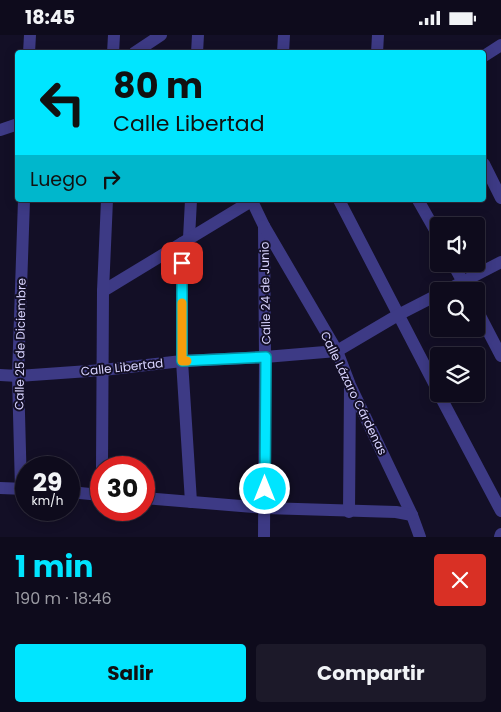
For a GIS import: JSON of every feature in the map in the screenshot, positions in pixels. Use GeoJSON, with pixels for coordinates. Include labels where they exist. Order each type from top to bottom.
{"type":"FeatureCollection","features":[{"type":"Feature","properties":{"kind":"street"},"geometry":{"type":"LineString","coordinates":[[29,50],[30,35]]}},
{"type":"Feature","properties":{"kind":"street"},"geometry":{"type":"LineString","coordinates":[[113,50],[114,35]]}},
{"type":"Feature","properties":{"kind":"street"},"geometry":{"type":"LineString","coordinates":[[138,50],[161,35]]}},
{"type":"Feature","properties":{"kind":"street"},"geometry":{"type":"LineString","coordinates":[[197,50],[198,35]]}},
{"type":"Feature","properties":{"kind":"street"},"geometry":{"type":"LineString","coordinates":[[283,50],[284,35]]}},
{"type":"Feature","properties":{"kind":"street"},"geometry":{"type":"LineString","coordinates":[[378,35],[378,50]]}},
{"type":"Feature","properties":{"kind":"street"},"geometry":{"type":"LineString","coordinates":[[486,55],[501,45]]}},
{"type":"Feature","properties":{"kind":"street"},"geometry":{"type":"LineString","coordinates":[[0,130],[15,125]]}},
{"type":"Feature","properties":{"kind":"street"},"geometry":{"type":"LineString","coordinates":[[486,168],[501,198]]}},
{"type":"Feature","properties":{"kind":"street","name":"Calle 25 de Diciembre"},"geometry":{"type":"LineString","coordinates":[[22,456],[18,376],[24,202]]}},
{"type":"Feature","properties":{"kind":"street"},"geometry":{"type":"LineString","coordinates":[[102,456],[103,291],[107,202]]}},
{"type":"Feature","properties":{"kind":"street"},"geometry":{"type":"LineString","coordinates":[[191,202],[185,240],[182,361],[191,502]]}},
{"type":"Feature","properties":{"kind":"street"},"geometry":{"type":"LineString","coordinates":[[103,291],[249,202]]}},
{"type":"Feature","properties":{"kind":"street","name":"Calle 24 de Junio"},"geometry":{"type":"LineString","coordinates":[[253,202],[264,226],[266,357],[264,537]]}},
{"type":"Feature","properties":{"kind":"street"},"geometry":{"type":"LineString","coordinates":[[340,202],[430,377]]}},
{"type":"Feature","properties":{"kind":"street"},"geometry":{"type":"LineString","coordinates":[[419,202],[430,221]]}},
{"type":"Feature","properties":{"kind":"street","name":"Calle Lázaro Cárdenas"},"geometry":{"type":"LineString","coordinates":[[264,226],[336,351],[350,385],[412,515],[420,537]]}},
{"type":"Feature","properties":{"kind":"street"},"geometry":{"type":"LineString","coordinates":[[472,282],[501,262]]}},
{"type":"Feature","properties":{"kind":"street","name":"Calle Libertad"},"geometry":{"type":"LineString","coordinates":[[0,375],[18,376],[103,370],[182,361],[336,351],[430,299]]}},
{"type":"Feature","properties":{"kind":"street"},"geometry":{"type":"LineString","coordinates":[[485,322],[497,340],[501,356]]}},
{"type":"Feature","properties":{"kind":"street"},"geometry":{"type":"LineString","coordinates":[[349,511],[350,385]]}},
{"type":"Feature","properties":{"kind":"street"},"geometry":{"type":"LineString","coordinates":[[443,402],[501,511]]}},
{"type":"Feature","properties":{"kind":"street"},"geometry":{"type":"LineString","coordinates":[[0,488],[15,489]]}},
{"type":"Feature","properties":{"kind":"street"},"geometry":{"type":"LineString","coordinates":[[155,499],[265,508],[396,512],[412,515]]}},
{"type":"Feature","properties":{"kind":"slow traffic"},"geometry":{"type":"LineString","coordinates":[[182,303],[182,361],[187,361]]}},
{"type":"Feature","properties":{"kind":"route"},"geometry":{"type":"LineString","coordinates":[[182,263],[182,361],[266,357],[265,489]]}}]}
